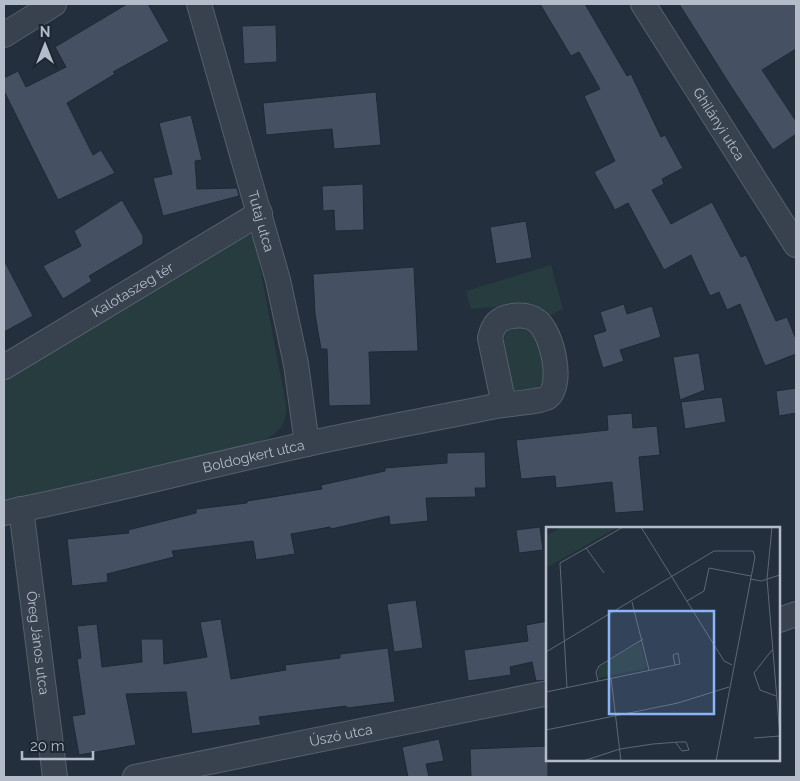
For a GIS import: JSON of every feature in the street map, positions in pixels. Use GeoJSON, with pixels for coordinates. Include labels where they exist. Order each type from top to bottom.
{"type":"FeatureCollection","features":[{"type":"Feature","properties":{"kind":"street"},"geometry":{"type":"LineString","coordinates":[[4,36],[54,4]]}},
{"type":"Feature","properties":{"kind":"street","name":"Tutaj utca"},"geometry":{"type":"LineString","coordinates":[[199,4],[278,280],[296,364],[307,444]]}},
{"type":"Feature","properties":{"kind":"street","name":"Ghilányi utca"},"geometry":{"type":"LineString","coordinates":[[643,4],[796,245]]}},
{"type":"Feature","properties":{"kind":"street","name":"Kalotaszeg tér"},"geometry":{"type":"LineString","coordinates":[[4,367],[260,213]]}},
{"type":"Feature","properties":{"kind":"street","name":"Boldogkert utca"},"geometry":{"type":"LineString","coordinates":[[12,511],[307,444],[504,405]]}},
{"type":"Feature","properties":{"kind":"street","name":"Öreg János utca"},"geometry":{"type":"LineString","coordinates":[[12,511],[55,777]]}},
{"type":"Feature","properties":{"kind":"street"},"geometry":{"type":"LineString","coordinates":[[780,620],[796,614]]}},
{"type":"Feature","properties":{"kind":"street","name":"Úszó utca"},"geometry":{"type":"LineString","coordinates":[[135,777],[546,693]]}},
{"type":"Feature","properties":{"kind":"green space"},"geometry":{"type":"Polygon","coordinates":[[[247,233],[253,238],[256,246],[286,405],[282,426],[269,438],[256,445],[4,505],[4,372],[247,233]]]}},
{"type":"Feature","properties":{"kind":"green space"},"geometry":{"type":"Polygon","coordinates":[[[551,265],[563,309],[545,318],[508,306],[471,309],[466,291],[551,265]]]}},
{"type":"Feature","properties":{"kind":"green space"},"geometry":{"type":"Polygon","coordinates":[[[522,327],[533,332],[537,338],[545,367],[545,375],[543,381],[534,389],[516,393],[512,387],[503,350],[506,334],[512,329],[522,327]]]}},
{"type":"Feature","properties":{"kind":"building"},"geometry":{"type":"Polygon","coordinates":[[[127,4],[148,4],[169,41],[113,72],[115,74],[67,103],[93,155],[101,150],[115,173],[58,200],[4,91],[4,78],[18,71],[26,87],[66,67],[55,47],[127,4]]]}},
{"type":"Feature","properties":{"kind":"building"},"geometry":{"type":"Polygon","coordinates":[[[540,4],[585,4],[627,76],[631,74],[661,137],[665,135],[683,168],[662,179],[664,184],[652,190],[671,224],[712,202],[741,257],[746,255],[776,321],[787,317],[796,339],[796,354],[765,366],[740,304],[727,310],[719,292],[710,296],[691,255],[664,270],[628,203],[615,210],[594,172],[615,161],[584,96],[600,89],[579,52],[571,56],[540,4]]]}},
{"type":"Feature","properties":{"kind":"building"},"geometry":{"type":"Polygon","coordinates":[[[679,4],[796,4],[796,49],[762,70],[796,121],[796,134],[773,150],[679,4]]]}},
{"type":"Feature","properties":{"kind":"building"},"geometry":{"type":"Polygon","coordinates":[[[276,25],[277,62],[244,64],[242,26],[276,25]]]}},
{"type":"Feature","properties":{"kind":"building"},"geometry":{"type":"Polygon","coordinates":[[[376,92],[381,145],[334,149],[332,129],[266,135],[263,103],[376,92]]]}},
{"type":"Feature","properties":{"kind":"building"},"geometry":{"type":"Polygon","coordinates":[[[191,115],[202,160],[195,161],[197,189],[237,188],[239,196],[163,216],[153,178],[172,174],[159,123],[191,115]]]}},
{"type":"Feature","properties":{"kind":"building"},"geometry":{"type":"Polygon","coordinates":[[[363,184],[364,230],[335,231],[334,210],[323,211],[322,186],[363,184]]]}},
{"type":"Feature","properties":{"kind":"building"},"geometry":{"type":"Polygon","coordinates":[[[122,200],[143,236],[143,244],[89,276],[92,281],[63,299],[43,266],[81,246],[74,231],[122,200]]]}},
{"type":"Feature","properties":{"kind":"building"},"geometry":{"type":"Polygon","coordinates":[[[526,221],[532,258],[496,264],[490,227],[526,221]]]}},
{"type":"Feature","properties":{"kind":"building"},"geometry":{"type":"Polygon","coordinates":[[[4,260],[33,316],[4,332],[4,260]]]}},
{"type":"Feature","properties":{"kind":"building"},"geometry":{"type":"Polygon","coordinates":[[[414,267],[418,351],[369,352],[371,405],[329,406],[327,349],[321,349],[315,314],[313,274],[414,267]]]}},
{"type":"Feature","properties":{"kind":"building"},"geometry":{"type":"Polygon","coordinates":[[[624,304],[627,314],[652,306],[661,337],[620,350],[624,361],[603,368],[593,335],[606,331],[600,312],[624,304]]]}},
{"type":"Feature","properties":{"kind":"building"},"geometry":{"type":"Polygon","coordinates":[[[699,353],[705,390],[680,400],[673,357],[699,353]]]}},
{"type":"Feature","properties":{"kind":"building"},"geometry":{"type":"Polygon","coordinates":[[[796,388],[796,413],[779,416],[776,391],[796,388]]]}},
{"type":"Feature","properties":{"kind":"building"},"geometry":{"type":"Polygon","coordinates":[[[722,397],[726,422],[685,429],[681,402],[722,397]]]}},
{"type":"Feature","properties":{"kind":"building"},"geometry":{"type":"Polygon","coordinates":[[[632,413],[633,428],[657,426],[660,455],[639,457],[644,511],[615,513],[612,482],[556,488],[555,476],[521,479],[516,440],[608,430],[607,415],[632,413]]]}},
{"type":"Feature","properties":{"kind":"building"},"geometry":{"type":"Polygon","coordinates":[[[485,452],[486,488],[475,488],[476,497],[426,498],[428,521],[390,525],[389,516],[331,529],[330,527],[291,534],[295,554],[256,560],[253,541],[172,551],[174,557],[107,574],[108,582],[72,586],[67,539],[129,533],[128,530],[196,513],[196,509],[247,503],[247,501],[322,489],[321,485],[385,471],[385,468],[447,463],[447,453],[485,452]]]}},
{"type":"Feature","properties":{"kind":"building"},"geometry":{"type":"Polygon","coordinates":[[[540,527],[543,550],[519,553],[516,530],[540,527]]]}},
{"type":"Feature","properties":{"kind":"building"},"geometry":{"type":"Polygon","coordinates":[[[416,600],[423,648],[394,652],[387,604],[416,600]]]}},
{"type":"Feature","properties":{"kind":"building"},"geometry":{"type":"Polygon","coordinates":[[[221,619],[231,679],[286,670],[285,665],[340,658],[340,654],[388,648],[395,702],[259,717],[261,725],[192,734],[186,692],[126,694],[136,745],[79,755],[72,716],[85,714],[77,659],[81,658],[77,626],[97,624],[102,667],[142,662],[141,639],[163,639],[164,664],[207,657],[200,622],[221,619]]]}},
{"type":"Feature","properties":{"kind":"building"},"geometry":{"type":"Polygon","coordinates":[[[546,621],[546,680],[536,681],[532,662],[510,667],[511,675],[468,681],[464,650],[528,641],[526,625],[546,621]]]}},
{"type":"Feature","properties":{"kind":"building"},"geometry":{"type":"Polygon","coordinates":[[[439,739],[444,761],[426,764],[429,777],[408,777],[402,747],[439,739]]]}},
{"type":"Feature","properties":{"kind":"building"},"geometry":{"type":"Polygon","coordinates":[[[546,746],[548,777],[471,777],[470,749],[546,746]]]}}]}
